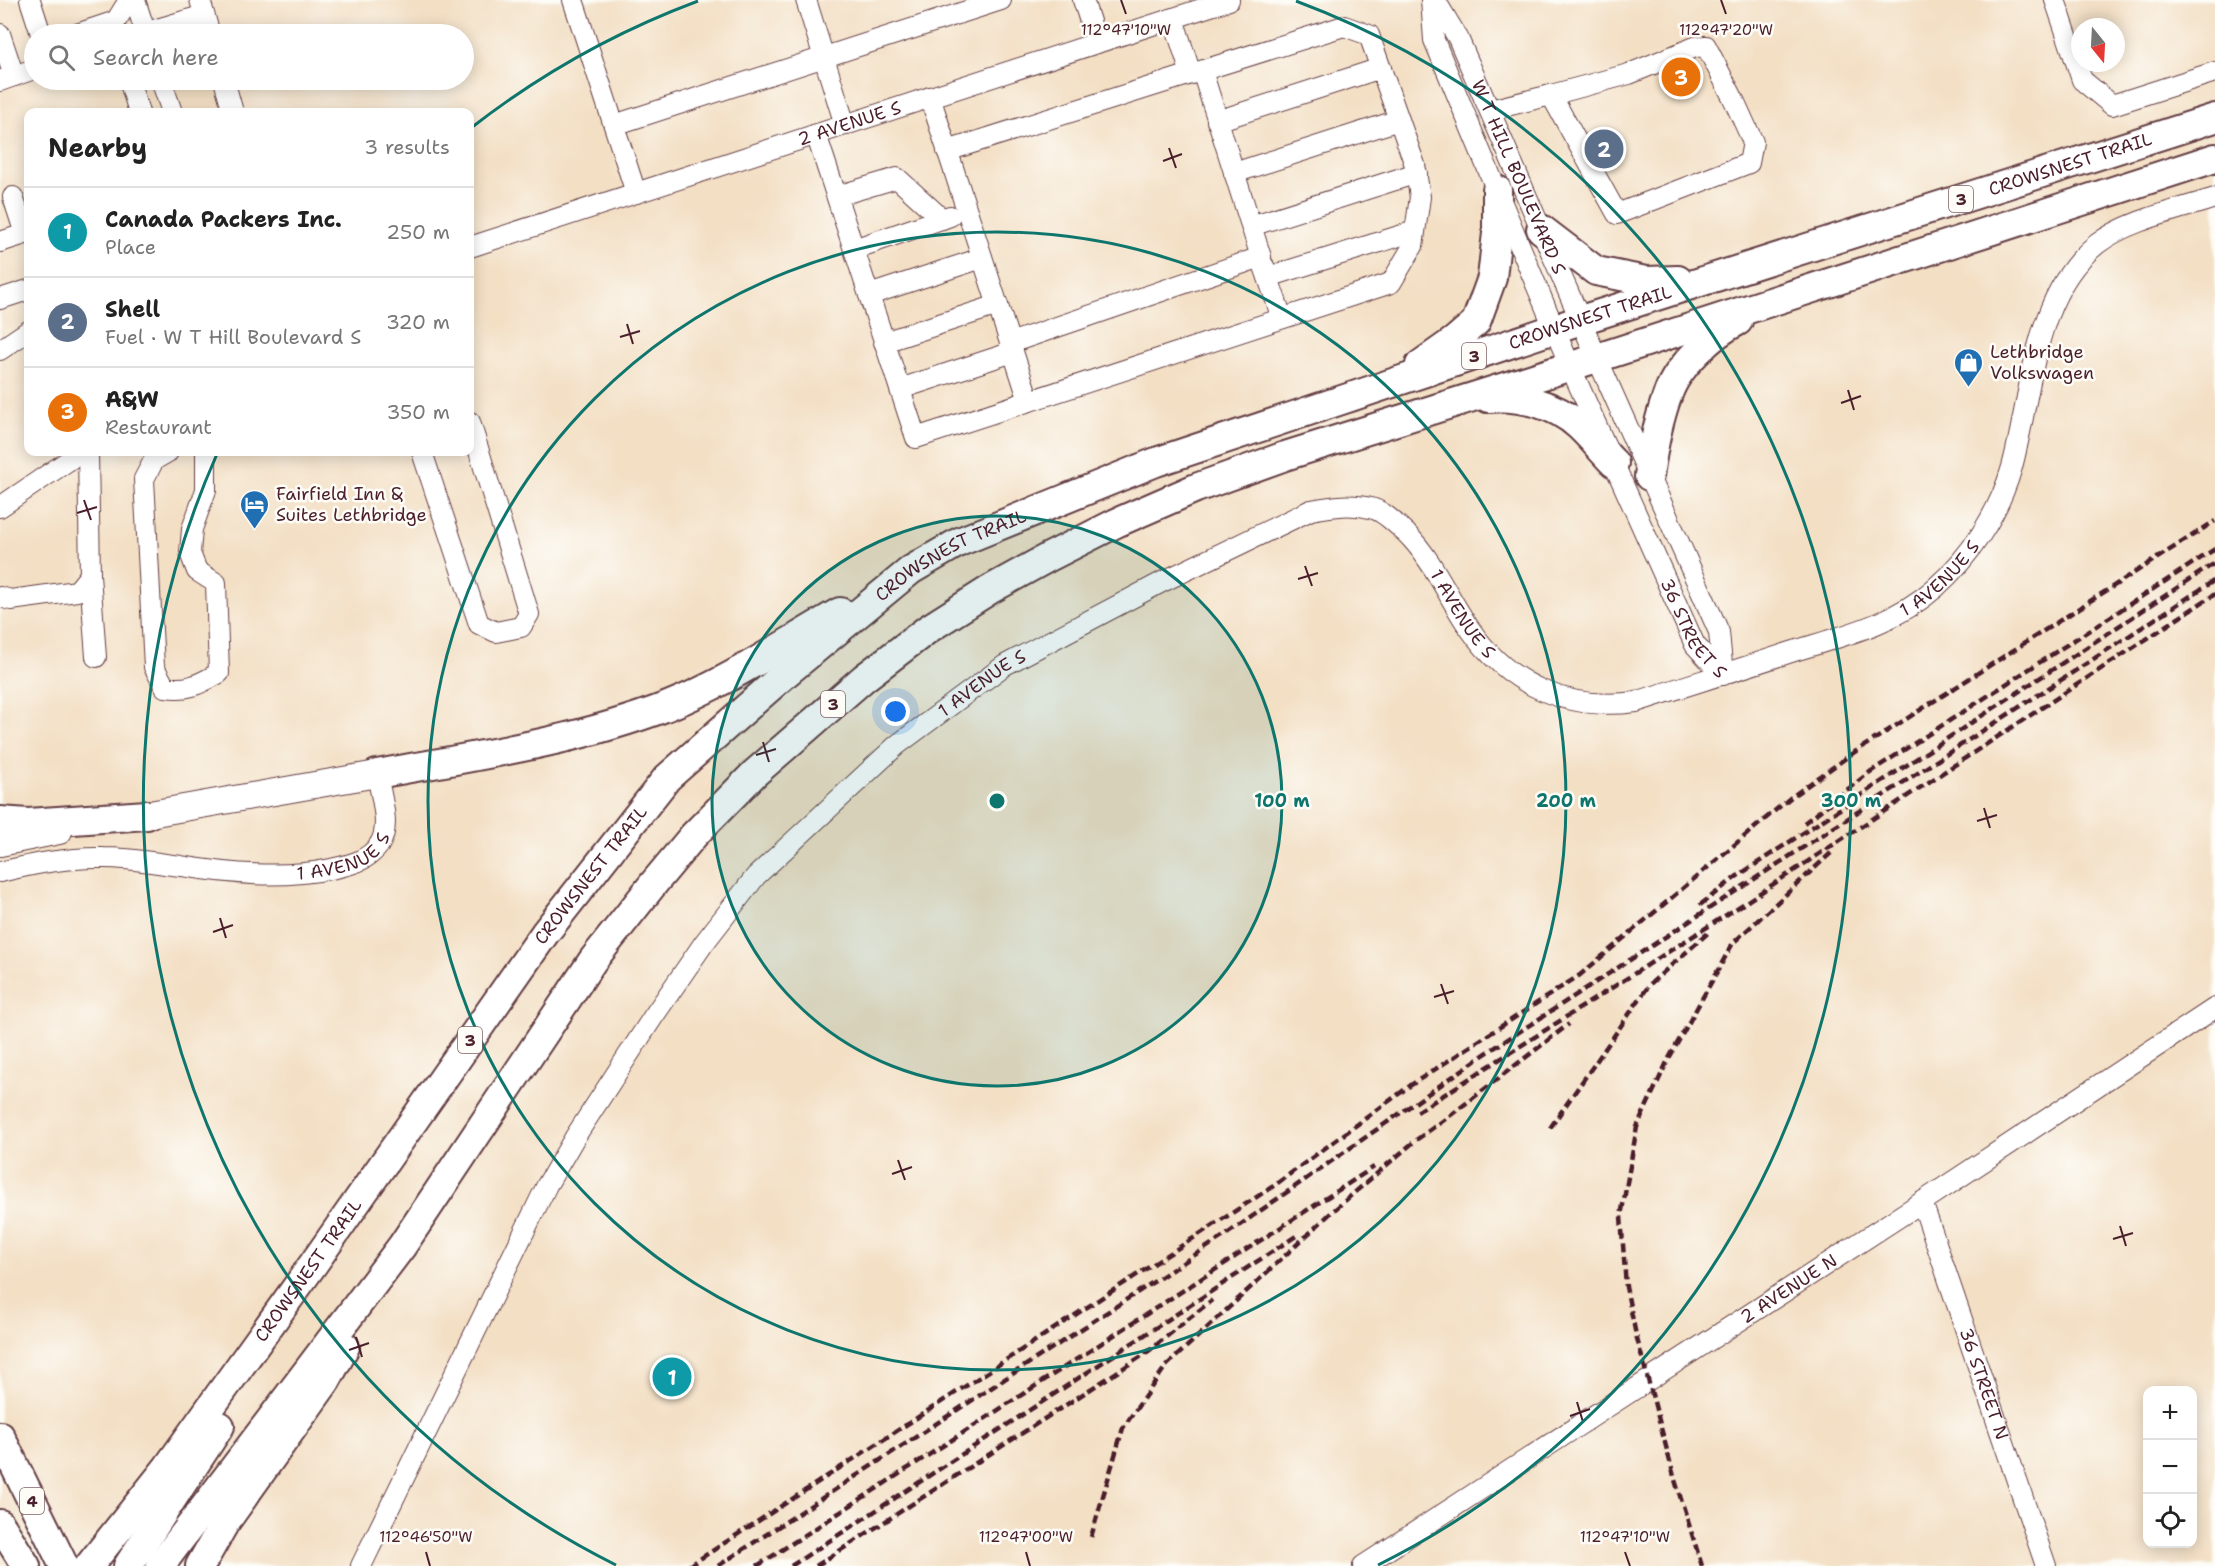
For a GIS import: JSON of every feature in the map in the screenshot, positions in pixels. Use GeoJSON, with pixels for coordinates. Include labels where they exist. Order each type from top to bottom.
{"type":"FeatureCollection","features":[{"type":"Feature","properties":{"kind":"highway","name":"CROWSNEST TRAIL"},"geometry":{"type":"LineString","coordinates":[[89,1566],[167,1468],[545,933],[667,778],[785,674],[912,570],[959,542],[1156,462],[1581,320],[2215,118]]}},
{"type":"Feature","properties":{"kind":"highway","name":"3"},"geometry":{"type":"LineString","coordinates":[[160,1566],[402,1246],[582,976],[654,883],[694,835],[755,773],[864,678],[928,629],[992,589],[1116,523],[1196,488],[1251,468],[2215,158]]}},
{"type":"Feature","properties":{"kind":"highway"},"geometry":{"type":"LineString","coordinates":[[1393,383],[1454,341],[1476,322],[1492,278],[1497,233],[1497,190]]}},
{"type":"Feature","properties":{"kind":"highway"},"geometry":{"type":"LineString","coordinates":[[1541,229],[1596,271],[1646,281],[1707,280]]}},
{"type":"Feature","properties":{"kind":"highway"},"geometry":{"type":"LineString","coordinates":[[1649,476],[1654,442],[1668,391],[1696,351],[1731,324],[1791,295]]}},
{"type":"Feature","properties":{"kind":"highway"},"geometry":{"type":"LineString","coordinates":[[1453,403],[1505,396],[1547,406],[1578,425],[1614,463]]}},
{"type":"Feature","properties":{"kind":"highway"},"geometry":{"type":"LineString","coordinates":[[376,774],[561,739],[621,723],[670,705],[726,677],[912,570]]}},
{"type":"Feature","properties":{"kind":"highway"},"geometry":{"type":"LineString","coordinates":[[0,821],[28,823],[147,815]]}},
{"type":"Feature","properties":{"kind":"highway"},"geometry":{"type":"LineString","coordinates":[[200,1566],[224,1524],[326,1381],[402,1246]]}},
{"type":"Feature","properties":{"kind":"highway"},"geometry":{"type":"LineString","coordinates":[[128,1566],[227,1414],[314,1263]]}},
{"type":"Feature","properties":{"kind":"highway","name":"4"},"geometry":{"type":"LineString","coordinates":[[0,1437],[64,1566]]}},
{"type":"Feature","properties":{"kind":"highway"},"geometry":{"type":"LineString","coordinates":[[0,1524],[26,1566]]}},
{"type":"Feature","properties":{"kind":"highway"},"geometry":{"type":"LineString","coordinates":[[0,1561],[2,1566]]}},
{"type":"Feature","properties":{"kind":"main road"},"geometry":{"type":"LineString","coordinates":[[0,843],[376,774]]}},
{"type":"Feature","properties":{"kind":"street"},"geometry":{"type":"LineString","coordinates":[[30,0],[38,24]]}},
{"type":"Feature","properties":{"kind":"street"},"geometry":{"type":"LineString","coordinates":[[135,0],[141,24]]}},
{"type":"Feature","properties":{"kind":"street"},"geometry":{"type":"LineString","coordinates":[[573,0],[636,193]]}},
{"type":"Feature","properties":{"kind":"street"},"geometry":{"type":"LineString","coordinates":[[806,0],[845,125]]}},
{"type":"Feature","properties":{"kind":"street"},"geometry":{"type":"LineString","coordinates":[[614,124],[1001,0]]}},
{"type":"Feature","properties":{"kind":"street"},"geometry":{"type":"LineString","coordinates":[[1083,0],[1097,43]]}},
{"type":"Feature","properties":{"kind":"street","name":"2 AVENUE S"},"geometry":{"type":"LineString","coordinates":[[474,246],[1229,0]]}},
{"type":"Feature","properties":{"kind":"street","name":"W T HILL BOULEVARD S"},"geometry":{"type":"LineString","coordinates":[[1433,0],[1458,38],[1581,320],[1583,362]]}},
{"type":"Feature","properties":{"kind":"street","name":"W T HILL BOULEVARD S"},"geometry":{"type":"LineString","coordinates":[[1433,0],[1434,40],[1555,329],[1583,362]]}},
{"type":"Feature","properties":{"kind":"street"},"geometry":{"type":"LineString","coordinates":[[2055,0],[2082,80],[2112,105],[2215,72]]}},
{"type":"Feature","properties":{"kind":"street"},"geometry":{"type":"LineString","coordinates":[[107,24],[116,21],[121,5]]}},
{"type":"Feature","properties":{"kind":"street"},"geometry":{"type":"LineString","coordinates":[[165,24],[202,7],[207,24]]}},
{"type":"Feature","properties":{"kind":"street"},"geometry":{"type":"LineString","coordinates":[[1173,18],[1218,121],[1282,318]]}},
{"type":"Feature","properties":{"kind":"street"},"geometry":{"type":"LineString","coordinates":[[816,134],[916,438],[1391,283],[1413,246],[1420,198],[1417,173],[1369,35],[1344,26],[948,151]]}},
{"type":"Feature","properties":{"kind":"street"},"geometry":{"type":"LineString","coordinates":[[0,34],[6,70],[24,69]]}},
{"type":"Feature","properties":{"kind":"street"},"geometry":{"type":"LineString","coordinates":[[1490,110],[1551,94],[1629,74],[1695,47],[1706,45],[1753,142],[1749,164],[1617,214],[1551,94]]}},
{"type":"Feature","properties":{"kind":"street"},"geometry":{"type":"LineString","coordinates":[[1218,121],[1381,68]]}},
{"type":"Feature","properties":{"kind":"street"},"geometry":{"type":"LineString","coordinates":[[132,90],[138,108]]}},
{"type":"Feature","properties":{"kind":"street"},"geometry":{"type":"LineString","coordinates":[[164,90],[171,108]]}},
{"type":"Feature","properties":{"kind":"street"},"geometry":{"type":"LineString","coordinates":[[227,90],[232,108]]}},
{"type":"Feature","properties":{"kind":"street"},"geometry":{"type":"LineString","coordinates":[[930,97],[1029,401]]}},
{"type":"Feature","properties":{"kind":"street"},"geometry":{"type":"LineString","coordinates":[[1234,173],[1399,120]]}},
{"type":"Feature","properties":{"kind":"street"},"geometry":{"type":"LineString","coordinates":[[1251,226],[1417,173]]}},
{"type":"Feature","properties":{"kind":"street"},"geometry":{"type":"LineString","coordinates":[[837,196],[897,178],[942,219]]}},
{"type":"Feature","properties":{"kind":"street"},"geometry":{"type":"LineString","coordinates":[[14,197],[24,225]]}},
{"type":"Feature","properties":{"kind":"street","name":"1 AVENUE S"},"geometry":{"type":"LineString","coordinates":[[361,1566],[547,1185],[575,1137],[653,1017],[704,944],[756,876],[897,745],[1005,665],[1162,582],[1311,510],[1346,504],[1377,510],[1420,547],[1470,630],[1501,664],[1538,690],[1576,701],[1599,705],[1636,702],[1873,626],[1917,603],[1943,580],[1970,550],[1986,527],[2011,469],[2044,325],[2058,289],[2078,261],[2099,242],[2127,226],[2215,198]]}},
{"type":"Feature","properties":{"kind":"street"},"geometry":{"type":"LineString","coordinates":[[854,249],[967,211]]}},
{"type":"Feature","properties":{"kind":"street"},"geometry":{"type":"LineString","coordinates":[[1268,277],[1415,231]]}},
{"type":"Feature","properties":{"kind":"street"},"geometry":{"type":"LineString","coordinates":[[0,242],[24,234]]}},
{"type":"Feature","properties":{"kind":"street"},"geometry":{"type":"LineString","coordinates":[[900,389],[1261,257]]}},
{"type":"Feature","properties":{"kind":"street"},"geometry":{"type":"LineString","coordinates":[[869,295],[982,258]]}},
{"type":"Feature","properties":{"kind":"street"},"geometry":{"type":"LineString","coordinates":[[0,299],[24,291]]}},
{"type":"Feature","properties":{"kind":"street"},"geometry":{"type":"LineString","coordinates":[[884,342],[998,306]]}},
{"type":"Feature","properties":{"kind":"street"},"geometry":{"type":"LineString","coordinates":[[0,350],[24,334]]}},
{"type":"Feature","properties":{"kind":"street","name":"36 STREET S"},"geometry":{"type":"LineString","coordinates":[[1583,362],[1614,463],[1695,645],[1723,675]]}},
{"type":"Feature","properties":{"kind":"street","name":"36 STREET S"},"geometry":{"type":"LineString","coordinates":[[1583,362],[1649,476],[1719,632],[1723,675]]}},
{"type":"Feature","properties":{"kind":"street"},"geometry":{"type":"LineString","coordinates":[[423,456],[479,624],[496,632],[521,627],[529,614],[474,435]]}},
{"type":"Feature","properties":{"kind":"street"},"geometry":{"type":"LineString","coordinates":[[0,507],[75,456]]}},
{"type":"Feature","properties":{"kind":"street"},"geometry":{"type":"LineString","coordinates":[[88,456],[90,575],[96,657]]}},
{"type":"Feature","properties":{"kind":"street"},"geometry":{"type":"LineString","coordinates":[[161,456],[154,460],[144,479],[154,668],[165,687],[181,690],[219,673],[216,583],[197,571],[190,553],[192,529],[206,490],[206,456]]}},
{"type":"Feature","properties":{"kind":"street"},"geometry":{"type":"LineString","coordinates":[[0,597],[11,600],[77,591],[90,575]]}},
{"type":"Feature","properties":{"kind":"street","name":"1 AVENUE S"},"geometry":{"type":"LineString","coordinates":[[0,872],[65,859],[95,858],[140,861],[254,875],[318,872],[349,865],[368,856],[379,846],[384,835],[385,823],[376,774]]}},
{"type":"Feature","properties":{"kind":"street","name":"2 AVENUE N"},"geometry":{"type":"LineString","coordinates":[[1363,1566],[2215,1008]]}},
{"type":"Feature","properties":{"kind":"street","name":"36 STREET N"},"geometry":{"type":"LineString","coordinates":[[1922,1202],[2046,1566]]}},
{"type":"Feature","properties":{"kind":"railway"},"geometry":{"type":"LineString","coordinates":[[689,1566],[1272,1187],[1411,1085],[1580,975],[1790,798],[1850,755],[2215,521]]}},
{"type":"Feature","properties":{"kind":"railway"},"geometry":{"type":"LineString","coordinates":[[1804,823],[1870,772],[2215,549]]}},
{"type":"Feature","properties":{"kind":"railway"},"geometry":{"type":"LineString","coordinates":[[1700,905],[1736,877],[2215,563]]}},
{"type":"Feature","properties":{"kind":"railway"},"geometry":{"type":"LineString","coordinates":[[718,1566],[1227,1234],[1485,1054],[2215,580]]}},
{"type":"Feature","properties":{"kind":"railway"},"geometry":{"type":"LineString","coordinates":[[1417,1112],[1737,908],[2215,594]]}},
{"type":"Feature","properties":{"kind":"railway"},"geometry":{"type":"LineString","coordinates":[[1702,1566],[1675,1480],[1636,1335],[1626,1287],[1621,1216],[1637,1127],[1668,1060],[1733,943],[1831,853]]}},
{"type":"Feature","properties":{"kind":"railway"},"geometry":{"type":"LineString","coordinates":[[1550,1128],[1650,984],[1708,933]]}},
{"type":"Feature","properties":{"kind":"railway"},"geometry":{"type":"LineString","coordinates":[[1091,1537],[1123,1428],[1166,1366],[1333,1211],[1416,1140],[1569,1024]]}},
{"type":"Feature","properties":{"kind":"railway"},"geometry":{"type":"LineString","coordinates":[[757,1566],[1374,1167]]}},
{"type":"Feature","properties":{"kind":"railway"},"geometry":{"type":"LineString","coordinates":[[791,1566],[1296,1236]]}},
{"type":"Feature","properties":{"kind":"railway"},"geometry":{"type":"LineString","coordinates":[[816,1566],[1145,1354],[1212,1300]]}},
{"type":"Feature","properties":{"kind":"place","name":"A&W"},"geometry":{"type":"Point","coordinates":[1681,77]}},
{"type":"Feature","properties":{"kind":"place","name":"Shell"},"geometry":{"type":"Point","coordinates":[1604,149]}},
{"type":"Feature","properties":{"kind":"place","name":"Lethbridge Volkswagen"},"geometry":{"type":"Point","coordinates":[1969,388]}},
{"type":"Feature","properties":{"kind":"place","name":"Fairfield Inn & Suites Lethbridge"},"geometry":{"type":"Point","coordinates":[255,530]}},
{"type":"Feature","properties":{"kind":"place","name":"Canada Packers Inc."},"geometry":{"type":"Point","coordinates":[672,1377]}}]}
